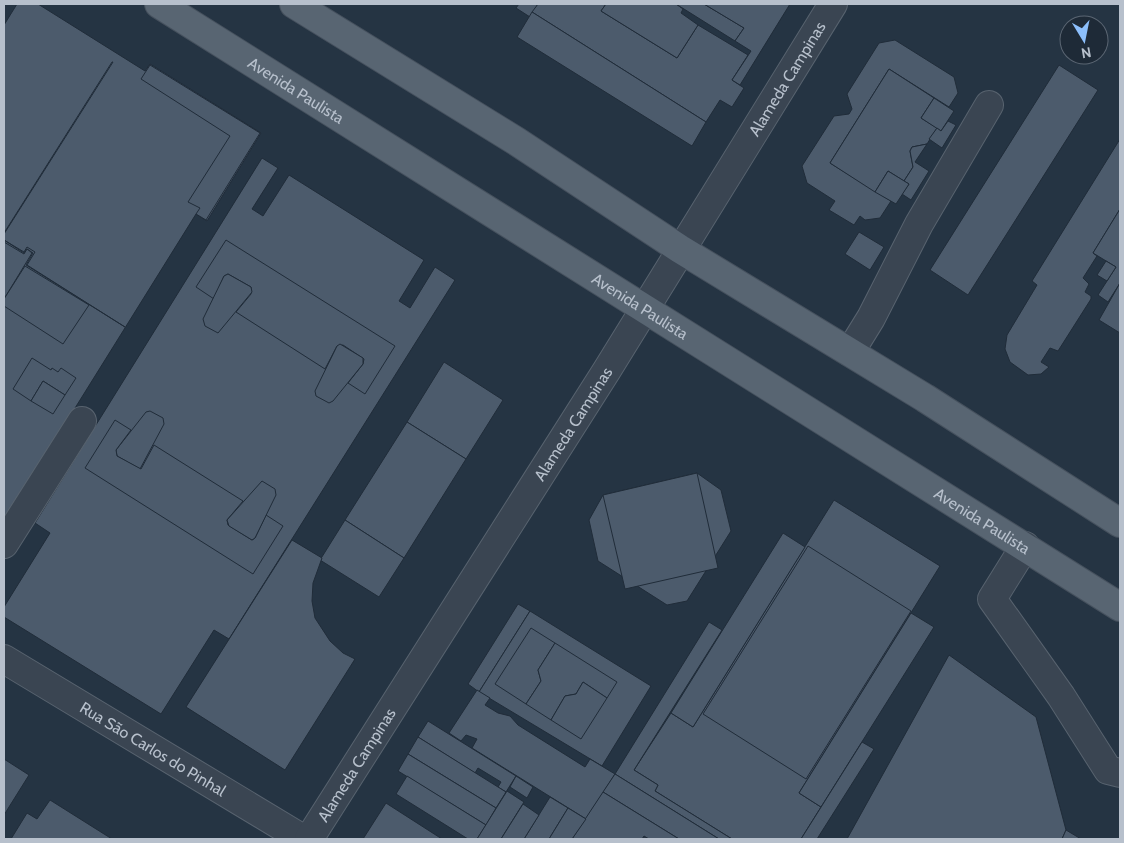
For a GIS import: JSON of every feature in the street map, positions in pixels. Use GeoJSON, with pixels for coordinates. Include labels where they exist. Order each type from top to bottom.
{"type":"FeatureCollection","features":[{"type":"Feature","properties":{"kind":"main road","name":"Avenida Paulista"},"geometry":{"type":"LineString","coordinates":[[159,4],[645,307],[1120,607]]}},
{"type":"Feature","properties":{"kind":"main road"},"geometry":{"type":"LineString","coordinates":[[294,4],[516,141],[680,249],[850,352],[1120,522]]}},
{"type":"Feature","properties":{"kind":"street","name":"Alameda Campinas"},"geometry":{"type":"LineString","coordinates":[[309,839],[645,307],[833,4]]}},
{"type":"Feature","properties":{"kind":"street"},"geometry":{"type":"LineString","coordinates":[[850,352],[871,318],[919,224],[989,105]]}},
{"type":"Feature","properties":{"kind":"street"},"geometry":{"type":"LineString","coordinates":[[4,544],[82,421]]}},
{"type":"Feature","properties":{"kind":"street"},"geometry":{"type":"LineString","coordinates":[[1025,546],[992,599],[1061,696],[1108,770],[1120,773]]}},
{"type":"Feature","properties":{"kind":"street","name":"Rua São Carlos do Pinhal"},"geometry":{"type":"LineString","coordinates":[[4,659],[302,839]]}},
{"type":"Feature","properties":{"kind":"building"},"geometry":{"type":"Polygon","coordinates":[[[17,4],[37,4],[145,72],[141,79],[17,4]]]}},
{"type":"Feature","properties":{"kind":"building"},"geometry":{"type":"Polygon","coordinates":[[[17,4],[38,4],[145,71],[150,64],[261,133],[207,221],[196,214],[4,522],[4,25],[17,4]]]}},
{"type":"Feature","properties":{"kind":"building"},"geometry":{"type":"Polygon","coordinates":[[[519,4],[538,4],[530,17],[516,8],[519,4]]]}},
{"type":"Feature","properties":{"kind":"building"},"geometry":{"type":"Polygon","coordinates":[[[538,4],[606,4],[601,11],[677,58],[698,25],[748,55],[732,80],[744,88],[732,107],[720,100],[706,122],[532,12],[538,4]]]}},
{"type":"Feature","properties":{"kind":"building"},"geometry":{"type":"Polygon","coordinates":[[[606,4],[676,4],[683,9],[681,13],[698,25],[677,58],[601,11],[606,4]]]}},
{"type":"Feature","properties":{"kind":"building"},"geometry":{"type":"Polygon","coordinates":[[[676,4],[704,4],[744,28],[735,41],[676,4]]]}},
{"type":"Feature","properties":{"kind":"building"},"geometry":{"type":"Polygon","coordinates":[[[704,4],[790,4],[740,85],[732,80],[751,51],[735,41],[744,28],[704,4]]]}},
{"type":"Feature","properties":{"kind":"building"},"geometry":{"type":"Polygon","coordinates":[[[532,12],[706,122],[692,146],[517,37],[532,12]]]}},
{"type":"Feature","properties":{"kind":"building"},"geometry":{"type":"Polygon","coordinates":[[[895,40],[954,77],[958,93],[949,107],[889,69],[830,163],[891,201],[880,218],[865,220],[860,216],[854,225],[829,210],[835,201],[807,183],[802,166],[834,116],[849,114],[852,109],[847,94],[879,43],[895,40]]]}},
{"type":"Feature","properties":{"kind":"building"},"geometry":{"type":"Polygon","coordinates":[[[113,62],[4,234],[4,233],[113,62]]]}},
{"type":"Feature","properties":{"kind":"building"},"geometry":{"type":"Polygon","coordinates":[[[150,65],[260,133],[206,220],[196,214],[200,208],[188,202],[230,136],[141,79],[150,65]]]}},
{"type":"Feature","properties":{"kind":"building"},"geometry":{"type":"Polygon","coordinates":[[[1059,65],[1098,90],[968,295],[930,270],[1059,65]]]}},
{"type":"Feature","properties":{"kind":"building"},"geometry":{"type":"Polygon","coordinates":[[[889,69],[934,98],[921,118],[937,128],[927,144],[912,147],[910,151],[913,167],[904,181],[888,171],[875,192],[830,163],[889,69]]]}},
{"type":"Feature","properties":{"kind":"building"},"geometry":{"type":"Polygon","coordinates":[[[934,98],[954,111],[941,131],[921,118],[934,98]]]}},
{"type":"Feature","properties":{"kind":"building"},"geometry":{"type":"Polygon","coordinates":[[[948,121],[956,125],[942,148],[929,139],[937,128],[941,131],[948,121]]]}},
{"type":"Feature","properties":{"kind":"building"},"geometry":{"type":"Polygon","coordinates":[[[1120,139],[1120,209],[1093,253],[1097,256],[1083,278],[1089,284],[1085,292],[1091,296],[1091,299],[1058,351],[1050,348],[1041,362],[1049,367],[1041,374],[1028,375],[1010,362],[1005,349],[1007,335],[1037,285],[1032,281],[1120,139]]]}},
{"type":"Feature","properties":{"kind":"building"},"geometry":{"type":"Polygon","coordinates":[[[927,144],[915,162],[929,171],[911,200],[902,194],[909,184],[904,181],[913,167],[910,151],[912,147],[927,144]]]}},
{"type":"Feature","properties":{"kind":"building"},"geometry":{"type":"Polygon","coordinates":[[[262,158],[278,168],[252,209],[263,216],[289,175],[424,260],[399,301],[410,308],[435,267],[455,280],[229,639],[214,630],[161,714],[4,617],[4,607],[50,533],[35,523],[262,158]]]}},
{"type":"Feature","properties":{"kind":"building"},"geometry":{"type":"Polygon","coordinates":[[[888,171],[909,184],[896,204],[875,192],[888,171]]]}},
{"type":"Feature","properties":{"kind":"building"},"geometry":{"type":"Polygon","coordinates":[[[1120,209],[1120,283],[1108,302],[1098,295],[1116,267],[1093,253],[1120,209]]]}},
{"type":"Feature","properties":{"kind":"building"},"geometry":{"type":"Polygon","coordinates":[[[859,232],[884,247],[870,270],[845,254],[859,232]]]}},
{"type":"Feature","properties":{"kind":"building"},"geometry":{"type":"Polygon","coordinates":[[[4,240],[24,252],[27,247],[35,252],[27,265],[125,327],[26,265],[33,253],[27,249],[24,253],[4,240]]]}},
{"type":"Feature","properties":{"kind":"building"},"geometry":{"type":"Polygon","coordinates":[[[226,240],[395,346],[365,394],[348,383],[363,364],[364,359],[343,345],[337,346],[325,369],[236,312],[251,294],[251,287],[228,274],[224,276],[214,299],[196,287],[226,240]]]}},
{"type":"Feature","properties":{"kind":"building"},"geometry":{"type":"Polygon","coordinates":[[[4,242],[24,254],[27,249],[32,253],[4,299],[4,242]]]}},
{"type":"Feature","properties":{"kind":"building"},"geometry":{"type":"Polygon","coordinates":[[[1106,261],[1116,267],[1107,281],[1097,275],[1106,261]]]}},
{"type":"Feature","properties":{"kind":"building"},"geometry":{"type":"Polygon","coordinates":[[[25,266],[89,305],[63,344],[4,306],[4,299],[25,266]]]}},
{"type":"Feature","properties":{"kind":"building"},"geometry":{"type":"Polygon","coordinates":[[[228,274],[251,287],[252,292],[218,333],[205,326],[203,319],[224,276],[228,274]]]}},
{"type":"Feature","properties":{"kind":"building"},"geometry":{"type":"Polygon","coordinates":[[[1120,283],[1120,333],[1099,320],[1120,283]]]}},
{"type":"Feature","properties":{"kind":"building"},"geometry":{"type":"Polygon","coordinates":[[[340,344],[363,358],[363,364],[333,401],[329,403],[316,396],[315,391],[337,346],[340,344]]]}},
{"type":"Feature","properties":{"kind":"building"},"geometry":{"type":"Polygon","coordinates":[[[32,358],[51,370],[52,368],[58,372],[61,368],[76,378],[65,395],[43,381],[31,401],[13,389],[32,358]]]}},
{"type":"Feature","properties":{"kind":"building"},"geometry":{"type":"Polygon","coordinates":[[[444,362],[503,400],[466,459],[407,422],[444,362]]]}},
{"type":"Feature","properties":{"kind":"building"},"geometry":{"type":"Polygon","coordinates":[[[43,381],[65,395],[53,414],[31,401],[43,381]]]}},
{"type":"Feature","properties":{"kind":"building"},"geometry":{"type":"Polygon","coordinates":[[[150,411],[163,418],[164,424],[140,469],[117,456],[116,450],[146,412],[150,411]]]}},
{"type":"Feature","properties":{"kind":"building"},"geometry":{"type":"Polygon","coordinates":[[[115,420],[131,430],[116,450],[117,456],[141,469],[154,445],[243,501],[227,520],[228,525],[252,540],[255,538],[266,515],[283,526],[253,574],[85,468],[115,420]]]}},
{"type":"Feature","properties":{"kind":"building"},"geometry":{"type":"Polygon","coordinates":[[[407,422],[466,459],[404,558],[345,520],[407,422]]]}},
{"type":"Feature","properties":{"kind":"building"},"geometry":{"type":"Polygon","coordinates":[[[697,473],[721,490],[731,531],[687,601],[667,605],[598,561],[589,520],[603,495],[697,473]]]}},
{"type":"Feature","properties":{"kind":"building"},"geometry":{"type":"Polygon","coordinates":[[[697,473],[718,568],[625,589],[603,495],[697,473]]]}},
{"type":"Feature","properties":{"kind":"building"},"geometry":{"type":"Polygon","coordinates":[[[262,481],[275,489],[276,495],[255,538],[252,540],[229,526],[227,520],[262,481]]]}},
{"type":"Feature","properties":{"kind":"building"},"geometry":{"type":"Polygon","coordinates":[[[834,500],[940,566],[799,793],[821,807],[801,839],[732,839],[655,791],[658,785],[634,770],[671,713],[693,727],[834,500]]]}},
{"type":"Feature","properties":{"kind":"building"},"geometry":{"type":"Polygon","coordinates":[[[345,520],[404,558],[379,597],[320,560],[345,520]]]}},
{"type":"Feature","properties":{"kind":"building"},"geometry":{"type":"Polygon","coordinates":[[[783,533],[805,547],[693,727],[671,713],[783,533]]]}},
{"type":"Feature","properties":{"kind":"building"},"geometry":{"type":"Polygon","coordinates":[[[292,540],[322,558],[313,583],[312,601],[315,618],[330,641],[343,653],[355,659],[285,770],[186,707],[292,540]]]}},
{"type":"Feature","properties":{"kind":"building"},"geometry":{"type":"Polygon","coordinates":[[[808,546],[911,611],[806,779],[703,714],[808,546]]]}},
{"type":"Feature","properties":{"kind":"building"},"geometry":{"type":"Polygon","coordinates":[[[518,604],[530,611],[479,692],[468,684],[518,604]]]}},
{"type":"Feature","properties":{"kind":"building"},"geometry":{"type":"Polygon","coordinates":[[[530,611],[651,686],[602,766],[479,692],[530,611]]]}},
{"type":"Feature","properties":{"kind":"building"},"geometry":{"type":"Polygon","coordinates":[[[911,613],[934,627],[821,807],[799,793],[911,613]]]}},
{"type":"Feature","properties":{"kind":"building"},"geometry":{"type":"Polygon","coordinates":[[[709,622],[722,630],[634,770],[658,785],[655,791],[732,839],[719,839],[615,774],[709,622]]]}},
{"type":"Feature","properties":{"kind":"building"},"geometry":{"type":"Polygon","coordinates":[[[531,628],[555,643],[538,670],[541,681],[526,704],[495,684],[531,628]]]}},
{"type":"Feature","properties":{"kind":"building"},"geometry":{"type":"Polygon","coordinates":[[[555,643],[617,682],[607,698],[583,682],[576,694],[565,696],[551,720],[526,704],[541,681],[538,670],[555,643]]]}},
{"type":"Feature","properties":{"kind":"building"},"geometry":{"type":"Polygon","coordinates":[[[949,655],[1036,717],[1066,830],[1062,839],[847,839],[949,655]]]}},
{"type":"Feature","properties":{"kind":"building"},"geometry":{"type":"Polygon","coordinates":[[[583,682],[607,698],[581,739],[551,720],[565,696],[576,694],[583,682]]]}},
{"type":"Feature","properties":{"kind":"building"},"geometry":{"type":"Polygon","coordinates":[[[477,690],[490,698],[485,705],[498,713],[510,716],[518,725],[585,767],[590,759],[615,774],[586,819],[472,748],[477,739],[466,735],[461,741],[449,733],[477,690]]]}},
{"type":"Feature","properties":{"kind":"building"},"geometry":{"type":"Polygon","coordinates":[[[428,721],[516,776],[506,792],[498,787],[501,782],[478,768],[475,773],[418,737],[428,721]]]}},
{"type":"Feature","properties":{"kind":"building"},"geometry":{"type":"Polygon","coordinates":[[[418,737],[506,792],[496,808],[408,754],[418,737]]]}},
{"type":"Feature","properties":{"kind":"building"},"geometry":{"type":"Polygon","coordinates":[[[862,742],[874,749],[817,839],[801,839],[862,742]]]}},
{"type":"Feature","properties":{"kind":"building"},"geometry":{"type":"Polygon","coordinates":[[[408,754],[496,808],[486,825],[398,771],[408,754]]]}},
{"type":"Feature","properties":{"kind":"building"},"geometry":{"type":"Polygon","coordinates":[[[4,759],[29,775],[4,815],[4,759]]]}},
{"type":"Feature","properties":{"kind":"building"},"geometry":{"type":"Polygon","coordinates":[[[615,774],[719,839],[679,839],[603,792],[615,774]]]}},
{"type":"Feature","properties":{"kind":"building"},"geometry":{"type":"Polygon","coordinates":[[[407,776],[486,825],[477,839],[468,839],[396,794],[407,776]]]}},
{"type":"Feature","properties":{"kind":"building"},"geometry":{"type":"Polygon","coordinates":[[[516,776],[533,787],[527,798],[510,787],[516,776]]]}},
{"type":"Feature","properties":{"kind":"building"},"geometry":{"type":"Polygon","coordinates":[[[507,791],[524,802],[501,839],[477,839],[507,791]]]}},
{"type":"Feature","properties":{"kind":"building"},"geometry":{"type":"Polygon","coordinates":[[[603,792],[679,839],[649,839],[644,836],[642,839],[572,839],[603,792]]]}},
{"type":"Feature","properties":{"kind":"building"},"geometry":{"type":"Polygon","coordinates":[[[550,797],[568,808],[549,839],[524,839],[550,797]]]}},
{"type":"Feature","properties":{"kind":"building"},"geometry":{"type":"Polygon","coordinates":[[[50,800],[112,839],[11,839],[27,813],[37,819],[50,800]]]}},
{"type":"Feature","properties":{"kind":"building"},"geometry":{"type":"Polygon","coordinates":[[[386,803],[389,805],[442,839],[363,839],[386,803]]]}},
{"type":"Feature","properties":{"kind":"building"},"geometry":{"type":"Polygon","coordinates":[[[523,804],[539,815],[524,839],[501,839],[523,804]]]}},
{"type":"Feature","properties":{"kind":"building"},"geometry":{"type":"Polygon","coordinates":[[[568,808],[586,819],[572,839],[549,839],[568,808]]]}},
{"type":"Feature","properties":{"kind":"building"},"geometry":{"type":"Polygon","coordinates":[[[1066,830],[1081,839],[1062,839],[1066,830]]]}}]}
